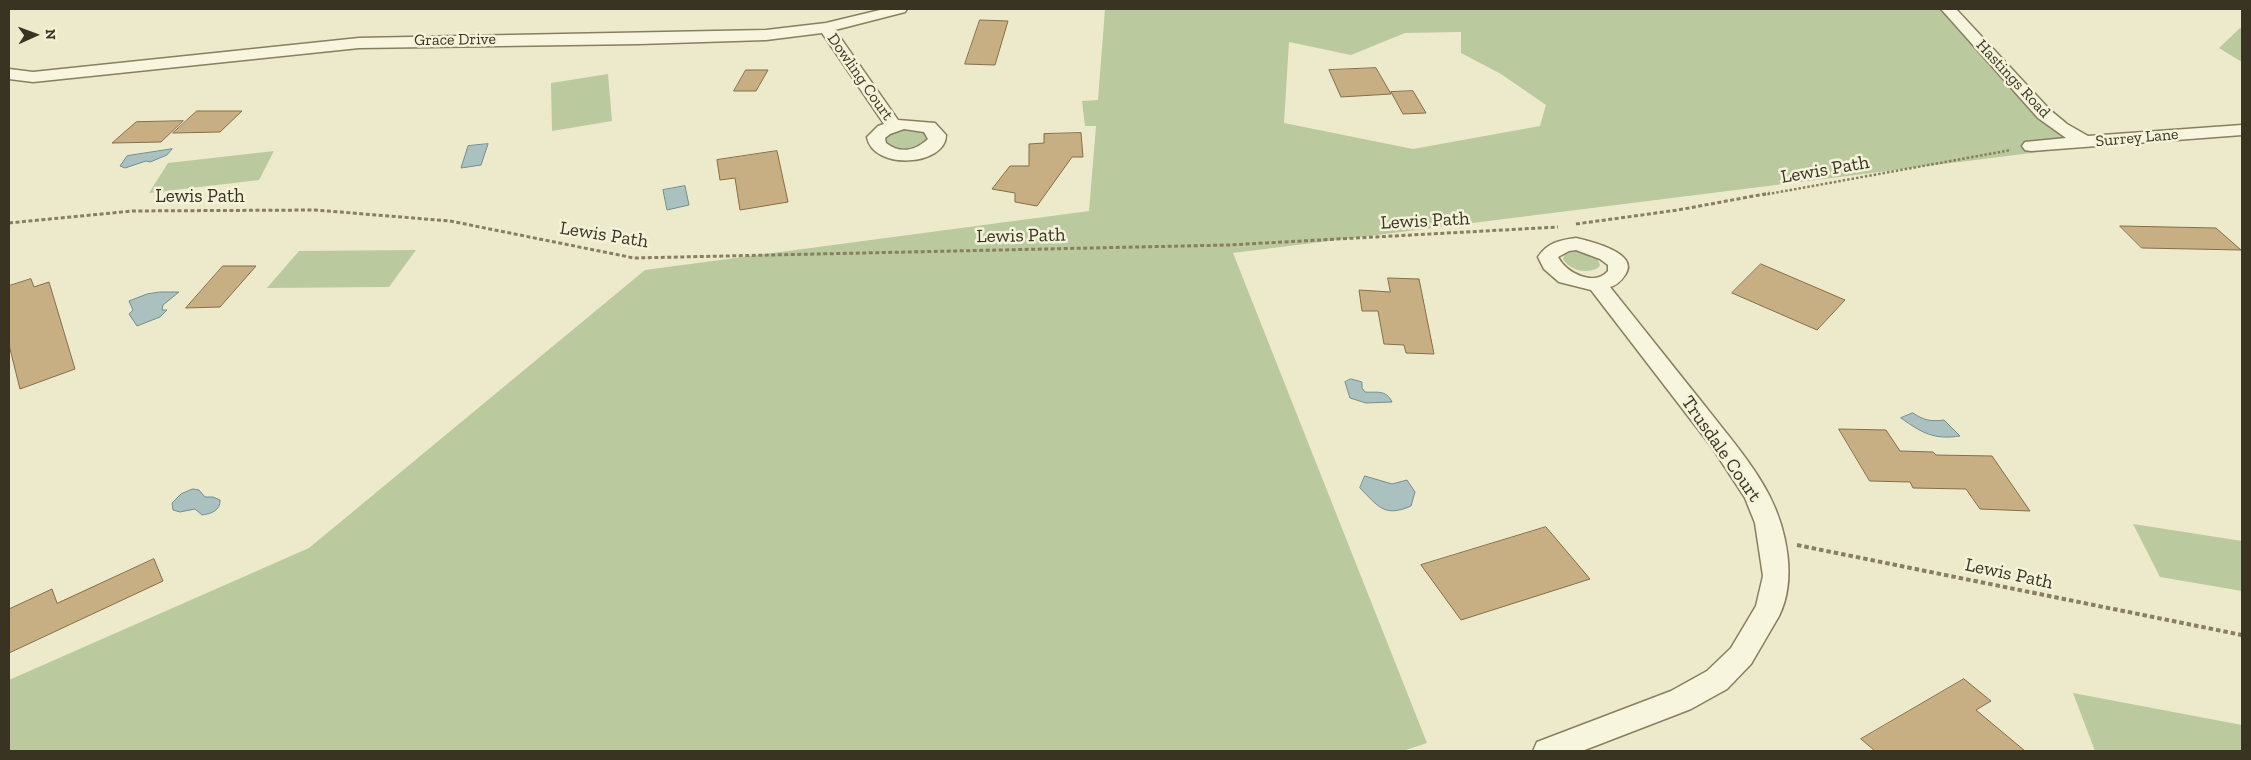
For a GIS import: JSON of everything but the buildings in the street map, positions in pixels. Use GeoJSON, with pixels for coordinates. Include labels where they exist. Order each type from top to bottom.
{"type":"FeatureCollection","features":[{"type":"Feature","properties":{"kind":"street","name":"Grace Drive"},"geometry":{"type":"LineString","coordinates":[[9,74],[33,77],[359,42],[722,37],[826,28],[900,9]]}},
{"type":"Feature","properties":{"kind":"street","name":"Hastings Road"},"geometry":{"type":"LineString","coordinates":[[1948,9],[2044,114],[2061,128],[2085,142]]}},
{"type":"Feature","properties":{"kind":"street","name":"Dowling Court"},"geometry":{"type":"LineString","coordinates":[[826,28],[894,126]]}},
{"type":"Feature","properties":{"kind":"street","name":"Surrey Lane"},"geometry":{"type":"LineString","coordinates":[[2031,146],[2242,130]]}},
{"type":"Feature","properties":{"kind":"street","name":"Trusdale Court"},"geometry":{"type":"LineString","coordinates":[[1548,751],[1681,700],[1717,680],[1741,656],[1769,608],[1776,576],[1768,523],[1756,496],[1719,440],[1596,283]]}},
{"type":"Feature","properties":{"kind":"path","name":"Lewis Path"},"geometry":{"type":"LineString","coordinates":[[1575,224],[1678,210],[2031,146]]}},
{"type":"Feature","properties":{"kind":"path","name":"Lewis Path"},"geometry":{"type":"LineString","coordinates":[[9,223],[132,211],[315,210],[450,221],[634,258],[1228,246],[1566,226]]}},
{"type":"Feature","properties":{"kind":"path","name":"Lewis Path"},"geometry":{"type":"LineString","coordinates":[[1770,539],[2242,635]]}},
{"type":"Feature","properties":{"kind":"green space"},"geometry":{"type":"Polygon","coordinates":[[[1105,9],[1948,9],[2014,83],[2087,146],[1233,253],[1427,743],[1403,751],[9,751],[9,680],[309,548],[645,270],[1089,211],[1096,126],[1085,126],[1082,101],[1098,100],[1105,9]],[[1461,32],[1405,33],[1351,55],[1289,42],[1284,123],[1413,149],[1540,126],[1546,105],[1501,74],[1461,53],[1461,32]]]}},
{"type":"Feature","properties":{"kind":"green space"},"geometry":{"type":"Polygon","coordinates":[[[2240,28],[2242,29],[2242,62],[2219,48],[2240,28]]]}},
{"type":"Feature","properties":{"kind":"green space"},"geometry":{"type":"Polygon","coordinates":[[[608,74],[612,121],[552,131],[551,83],[608,74]]]}},
{"type":"Feature","properties":{"kind":"green space"},"geometry":{"type":"Polygon","coordinates":[[[895,128],[920,128],[931,138],[911,151],[884,147],[883,135],[895,128]]]}},
{"type":"Feature","properties":{"kind":"green space"},"geometry":{"type":"Polygon","coordinates":[[[274,151],[259,180],[149,193],[168,163],[274,151]]]}},
{"type":"Feature","properties":{"kind":"green space"},"geometry":{"type":"Polygon","coordinates":[[[416,250],[389,287],[267,288],[299,251],[416,250]]]}},
{"type":"Feature","properties":{"kind":"green space"},"geometry":{"type":"Polygon","coordinates":[[[1581,250],[1597,257],[1600,265],[1598,268],[1589,271],[1574,269],[1563,259],[1565,253],[1581,250]]]}},
{"type":"Feature","properties":{"kind":"green space"},"geometry":{"type":"Polygon","coordinates":[[[2133,524],[2242,541],[2242,591],[2160,577],[2133,524]]]}},
{"type":"Feature","properties":{"kind":"green space"},"geometry":{"type":"Polygon","coordinates":[[[2073,693],[2242,725],[2242,751],[2095,751],[2073,693]]]}},
{"type":"Feature","properties":{"kind":"water"},"geometry":{"type":"Polygon","coordinates":[[[488,144],[481,165],[461,168],[468,146],[488,144]]]}},
{"type":"Feature","properties":{"kind":"water"},"geometry":{"type":"Polygon","coordinates":[[[172,149],[167,155],[150,162],[146,161],[125,168],[120,166],[127,156],[172,149]]]}},
{"type":"Feature","properties":{"kind":"water"},"geometry":{"type":"Polygon","coordinates":[[[685,186],[689,205],[667,210],[663,190],[685,186]]]}},
{"type":"Feature","properties":{"kind":"water"},"geometry":{"type":"Polygon","coordinates":[[[179,292],[163,305],[162,310],[167,310],[160,317],[137,326],[129,314],[133,310],[129,301],[147,294],[179,292]]]}},
{"type":"Feature","properties":{"kind":"water"},"geometry":{"type":"Polygon","coordinates":[[[1351,379],[1362,382],[1362,388],[1365,392],[1384,393],[1392,402],[1366,403],[1350,398],[1345,382],[1351,379]]]}},
{"type":"Feature","properties":{"kind":"water"},"geometry":{"type":"Polygon","coordinates":[[[1913,413],[1927,420],[1944,420],[1960,436],[1935,436],[1915,428],[1901,418],[1913,413]]]}},
{"type":"Feature","properties":{"kind":"water"},"geometry":{"type":"Polygon","coordinates":[[[1365,476],[1392,484],[1407,480],[1415,492],[1411,506],[1394,511],[1377,505],[1360,488],[1365,476]]]}},
{"type":"Feature","properties":{"kind":"water"},"geometry":{"type":"Polygon","coordinates":[[[193,489],[199,490],[205,497],[213,497],[220,500],[217,509],[202,515],[195,509],[180,512],[173,510],[172,503],[181,494],[193,489]]]}}]}
